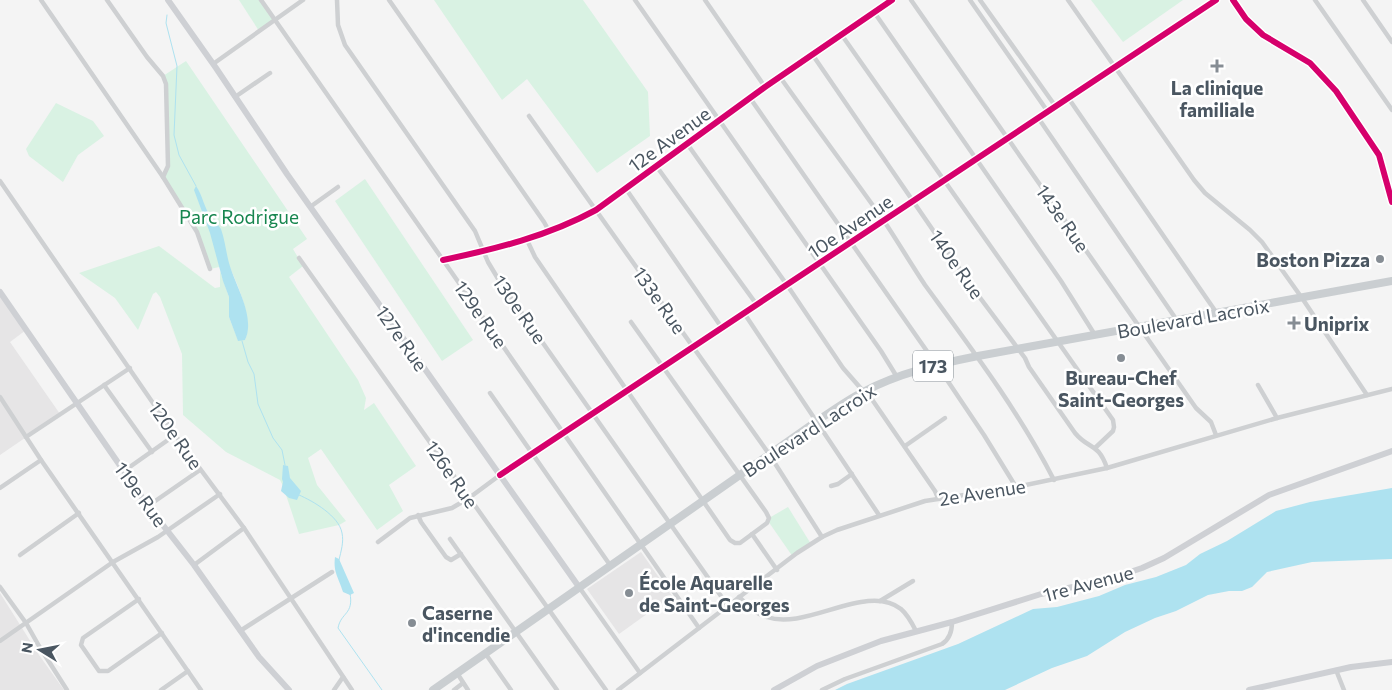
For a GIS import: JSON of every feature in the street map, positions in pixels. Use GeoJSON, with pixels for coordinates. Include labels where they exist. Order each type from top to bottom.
{"type":"FeatureCollection","features":[{"type":"Feature","properties":{"kind":"main road","name":"Boulevard Lacroix"},"geometry":{"type":"LineString","coordinates":[[433,690],[817,421],[864,392],[896,377],[936,365],[978,356],[1176,319],[1392,282]]}},
{"type":"Feature","properties":{"kind":"street"},"geometry":{"type":"LineString","coordinates":[[41,0],[163,177],[198,232],[210,269]]}},
{"type":"Feature","properties":{"kind":"street"},"geometry":{"type":"LineString","coordinates":[[107,0],[147,57],[163,76],[166,84],[168,166],[163,177]]}},
{"type":"Feature","properties":{"kind":"street","name":"127e Rue"},"geometry":{"type":"LineString","coordinates":[[168,0],[310,208],[640,673]]}},
{"type":"Feature","properties":{"kind":"street","name":"129e Rue"},"geometry":{"type":"LineString","coordinates":[[260,0],[699,628]]}},
{"type":"Feature","properties":{"kind":"street"},"geometry":{"type":"LineString","coordinates":[[213,64],[303,0]]}},
{"type":"Feature","properties":{"kind":"street","name":"130e Rue"},"geometry":{"type":"LineString","coordinates":[[337,0],[338,25],[345,45],[475,231],[488,262],[500,282],[728,606]]}},
{"type":"Feature","properties":{"kind":"street"},"geometry":{"type":"LineString","coordinates":[[389,0],[549,231]]}},
{"type":"Feature","properties":{"kind":"street"},"geometry":{"type":"LineString","coordinates":[[635,0],[881,351],[896,377]]}},
{"type":"Feature","properties":{"kind":"street"},"geometry":{"type":"LineString","coordinates":[[705,0],[765,87]]}},
{"type":"Feature","properties":{"kind":"street","name":"12e Avenue"},"geometry":{"type":"LineString","coordinates":[[443,260],[527,240],[596,210],[688,145],[765,87],[892,0]]}},
{"type":"Feature","properties":{"kind":"street","name":"143e Rue"},"geometry":{"type":"LineString","coordinates":[[911,0],[1196,408],[1211,422],[1216,435]]}},
{"type":"Feature","properties":{"kind":"street"},"geometry":{"type":"LineString","coordinates":[[970,0],[1048,112]]}},
{"type":"Feature","properties":{"kind":"street"},"geometry":{"type":"LineString","coordinates":[[980,0],[1056,107]]}},
{"type":"Feature","properties":{"kind":"street"},"geometry":{"type":"LineString","coordinates":[[1068,0],[1194,180],[1205,193],[1257,236],[1302,298],[1367,395]]}},
{"type":"Feature","properties":{"kind":"street","name":"10e Avenue"},"geometry":{"type":"LineString","coordinates":[[378,542],[410,518],[446,510],[469,498],[593,413],[1008,140],[1216,0]]}},
{"type":"Feature","properties":{"kind":"street"},"geometry":{"type":"LineString","coordinates":[[1234,0],[1246,19],[1263,35],[1310,63],[1336,90],[1379,155],[1392,202]]}},
{"type":"Feature","properties":{"kind":"street"},"geometry":{"type":"LineString","coordinates":[[1315,0],[1392,110]]}},
{"type":"Feature","properties":{"kind":"street"},"geometry":{"type":"LineString","coordinates":[[1363,0],[1392,42]]}},
{"type":"Feature","properties":{"kind":"street"},"geometry":{"type":"LineString","coordinates":[[874,12],[1061,281],[1096,335]]}},
{"type":"Feature","properties":{"kind":"street"},"geometry":{"type":"LineString","coordinates":[[842,34],[1059,342],[1114,424],[1113,431],[1095,448]]}},
{"type":"Feature","properties":{"kind":"street","name":"140e Rue"},"geometry":{"type":"LineString","coordinates":[[812,54],[1003,331],[1018,349],[1074,433],[1080,440],[1095,448],[1104,458],[1107,468]]}},
{"type":"Feature","properties":{"kind":"street"},"geometry":{"type":"LineString","coordinates":[[235,97],[270,73]]}},
{"type":"Feature","properties":{"kind":"street"},"geometry":{"type":"LineString","coordinates":[[780,77],[883,221],[919,276],[968,345],[978,356],[1027,431],[1054,480]]}},
{"type":"Feature","properties":{"kind":"street"},"geometry":{"type":"LineString","coordinates":[[750,98],[984,435],[1016,487]]}},
{"type":"Feature","properties":{"kind":"street"},"geometry":{"type":"LineString","coordinates":[[1069,99],[1216,312]]}},
{"type":"Feature","properties":{"kind":"street","name":"133e Rue"},"geometry":{"type":"LineString","coordinates":[[529,116],[769,454],[822,537]]}},
{"type":"Feature","properties":{"kind":"street"},"geometry":{"type":"LineString","coordinates":[[1039,119],[1176,319]]}},
{"type":"Feature","properties":{"kind":"street"},"geometry":{"type":"LineString","coordinates":[[688,145],[843,368],[871,398],[905,446],[938,498]]}},
{"type":"Feature","properties":{"kind":"street"},"geometry":{"type":"LineString","coordinates":[[657,167],[757,305]]}},
{"type":"Feature","properties":{"kind":"street","name":"120e Rue"},"geometry":{"type":"LineString","coordinates":[[0,181],[175,435],[244,528],[352,690]]}},
{"type":"Feature","properties":{"kind":"street"},"geometry":{"type":"LineString","coordinates":[[310,208],[338,187]]}},
{"type":"Feature","properties":{"kind":"street"},"geometry":{"type":"LineString","coordinates":[[626,189],[722,328]]}},
{"type":"Feature","properties":{"kind":"street"},"geometry":{"type":"LineString","coordinates":[[527,240],[535,257],[627,392],[732,541],[740,543],[767,523],[769,518],[664,366],[631,322]]}},
{"type":"Feature","properties":{"kind":"street","name":"126e Rue"},"geometry":{"type":"LineString","coordinates":[[299,258],[606,690]]}},
{"type":"Feature","properties":{"kind":"street","name":"119e Rue"},"geometry":{"type":"LineString","coordinates":[[0,292],[148,506],[194,565],[259,657],[289,690]]}},
{"type":"Feature","properties":{"kind":"street"},"geometry":{"type":"LineString","coordinates":[[744,314],[880,515]]}},
{"type":"Feature","properties":{"kind":"street"},"geometry":{"type":"LineString","coordinates":[[26,437],[130,368]]}},
{"type":"Feature","properties":{"kind":"street"},"geometry":{"type":"LineString","coordinates":[[104,385],[152,452]]}},
{"type":"Feature","properties":{"kind":"street"},"geometry":{"type":"LineString","coordinates":[[1258,385],[1276,418]]}},
{"type":"Feature","properties":{"kind":"street","name":"2e Avenue"},"geometry":{"type":"LineString","coordinates":[[618,690],[739,597],[822,537],[880,515],[938,498],[1016,487],[1107,468],[1276,418],[1392,389]]}},
{"type":"Feature","properties":{"kind":"street"},"geometry":{"type":"LineString","coordinates":[[490,393],[610,565]]}},
{"type":"Feature","properties":{"kind":"street"},"geometry":{"type":"LineString","coordinates":[[0,397],[41,460],[202,690]]}},
{"type":"Feature","properties":{"kind":"street"},"geometry":{"type":"LineString","coordinates":[[905,446],[945,418]]}},
{"type":"Feature","properties":{"kind":"street"},"geometry":{"type":"LineString","coordinates":[[124,471],[175,435]]}},
{"type":"Feature","properties":{"kind":"street","name":"1re Avenue"},"geometry":{"type":"LineString","coordinates":[[774,690],[817,666],[882,640],[952,622],[1041,594],[1109,579],[1142,568],[1164,558],[1269,495],[1392,451]]}},
{"type":"Feature","properties":{"kind":"street"},"geometry":{"type":"LineString","coordinates":[[0,488],[41,460]]}},
{"type":"Feature","properties":{"kind":"street"},"geometry":{"type":"LineString","coordinates":[[148,506],[200,470]]}},
{"type":"Feature","properties":{"kind":"street"},"geometry":{"type":"LineString","coordinates":[[830,486],[838,484],[852,474]]}},
{"type":"Feature","properties":{"kind":"street"},"geometry":{"type":"LineString","coordinates":[[0,641],[113,562],[167,530],[220,494]]}},
{"type":"Feature","properties":{"kind":"street"},"geometry":{"type":"LineString","coordinates":[[20,555],[79,513]]}},
{"type":"Feature","properties":{"kind":"street"},"geometry":{"type":"LineString","coordinates":[[418,515],[446,557],[451,560],[461,554]]}},
{"type":"Feature","properties":{"kind":"street"},"geometry":{"type":"LineString","coordinates":[[194,565],[244,528]]}},
{"type":"Feature","properties":{"kind":"street"},"geometry":{"type":"LineString","coordinates":[[752,534],[777,570]]}},
{"type":"Feature","properties":{"kind":"street"},"geometry":{"type":"LineString","coordinates":[[450,539],[557,690]]}},
{"type":"Feature","properties":{"kind":"street"},"geometry":{"type":"LineString","coordinates":[[240,631],[332,572]]}},
{"type":"Feature","properties":{"kind":"street"},"geometry":{"type":"LineString","coordinates":[[880,601],[913,581]]}},
{"type":"Feature","properties":{"kind":"street"},"geometry":{"type":"LineString","coordinates":[[0,587],[26,623],[67,690]]}},
{"type":"Feature","properties":{"kind":"street"},"geometry":{"type":"LineString","coordinates":[[739,597],[755,612],[773,619],[786,620],[858,603],[886,601],[902,610],[908,616],[916,631]]}},
{"type":"Feature","properties":{"kind":"street"},"geometry":{"type":"LineString","coordinates":[[139,599],[83,638],[81,645],[90,661],[98,671],[108,672],[162,633]]}},
{"type":"Feature","properties":{"kind":"street"},"geometry":{"type":"LineString","coordinates":[[822,690],[845,679],[942,644],[950,636],[952,622]]}},
{"type":"Feature","properties":{"kind":"street"},"geometry":{"type":"LineString","coordinates":[[485,653],[511,690]]}},
{"type":"Feature","properties":{"kind":"street"},"geometry":{"type":"LineString","coordinates":[[1249,690],[1336,670],[1392,662]]}},
{"type":"Feature","properties":{"kind":"street"},"geometry":{"type":"LineString","coordinates":[[1336,670],[1344,690]]}},
{"type":"Feature","properties":{"kind":"street"},"geometry":{"type":"LineString","coordinates":[[161,690],[188,671]]}},
{"type":"Feature","properties":{"kind":"street"},"geometry":{"type":"LineString","coordinates":[[457,673],[468,690]]}},
{"type":"Feature","properties":{"kind":"street"},"geometry":{"type":"LineString","coordinates":[[334,690],[343,677]]}},
{"type":"Feature","properties":{"kind":"street"},"geometry":{"type":"LineString","coordinates":[[454,690],[463,683]]}},
{"type":"Feature","properties":{"kind":"shaded area"},"geometry":{"type":"Polygon","coordinates":[[[0,293],[26,330],[10,342],[60,414],[0,455],[0,293]]]}},
{"type":"Feature","properties":{"kind":"shaded area","name":"École Aquarelle de Saint-Georges"},"geometry":{"type":"Polygon","coordinates":[[[641,552],[672,596],[619,634],[587,589],[641,552]]]}},
{"type":"Feature","properties":{"kind":"shaded area"},"geometry":{"type":"Polygon","coordinates":[[[0,593],[39,655],[64,690],[0,690],[0,593]]]}},
{"type":"Feature","properties":{"kind":"green space"},"geometry":{"type":"Polygon","coordinates":[[[239,0],[261,0],[274,20],[259,31],[239,0]]]}},
{"type":"Feature","properties":{"kind":"green space"},"geometry":{"type":"Polygon","coordinates":[[[434,0],[583,0],[648,92],[650,136],[597,173],[527,79],[502,100],[434,0]]]}},
{"type":"Feature","properties":{"kind":"green space"},"geometry":{"type":"Polygon","coordinates":[[[1091,0],[1183,0],[1123,42],[1091,0]]]}},
{"type":"Feature","properties":{"kind":"green space","name":"Parc Rodrigue"},"geometry":{"type":"Polygon","coordinates":[[[186,61],[307,239],[293,249],[303,266],[289,277],[358,380],[366,398],[364,410],[374,403],[416,466],[389,485],[403,511],[377,530],[321,449],[308,458],[317,485],[346,521],[339,525],[299,534],[286,495],[290,478],[283,465],[283,486],[280,480],[226,452],[183,415],[182,354],[160,297],[156,292],[153,294],[138,330],[115,298],[79,273],[159,246],[215,288],[220,287],[220,271],[229,297],[229,317],[238,340],[245,340],[247,332],[246,312],[229,265],[210,269],[201,239],[163,177],[166,172],[167,107],[163,76],[186,61]]]}},
{"type":"Feature","properties":{"kind":"green space"},"geometry":{"type":"Polygon","coordinates":[[[56,103],[93,121],[104,136],[78,155],[63,182],[29,156],[26,149],[56,103]]]}},
{"type":"Feature","properties":{"kind":"green space"},"geometry":{"type":"Polygon","coordinates":[[[365,179],[473,340],[442,361],[335,201],[365,179]]]}},
{"type":"Feature","properties":{"kind":"green space"},"geometry":{"type":"Polygon","coordinates":[[[788,507],[811,544],[793,557],[768,521],[769,518],[788,507]]]}},
{"type":"Feature","properties":{"kind":"water"},"geometry":{"type":"Polygon","coordinates":[[[196,186],[213,220],[221,229],[229,263],[246,311],[248,331],[245,340],[238,341],[229,317],[229,297],[210,233],[194,190],[196,186]]]}},
{"type":"Feature","properties":{"kind":"water"},"geometry":{"type":"Polygon","coordinates":[[[283,465],[288,466],[290,478],[301,491],[297,500],[289,498],[281,491],[283,465]]]}},
{"type":"Feature","properties":{"kind":"water"},"geometry":{"type":"Polygon","coordinates":[[[1392,488],[1392,559],[1312,562],[1267,572],[1252,587],[1242,591],[1229,591],[1208,595],[1176,611],[1155,618],[1125,632],[1087,656],[1052,668],[1005,690],[835,690],[958,644],[1033,609],[1057,607],[1099,596],[1125,585],[1156,577],[1186,565],[1200,554],[1227,541],[1276,511],[1310,502],[1392,488]]]}},
{"type":"Feature","properties":{"kind":"water"},"geometry":{"type":"Polygon","coordinates":[[[335,557],[339,559],[354,593],[350,595],[343,592],[336,571],[335,557]]]}},
{"type":"Feature","properties":{"kind":"waterway"},"geometry":{"type":"LineString","coordinates":[[167,15],[166,23],[177,66],[174,135],[179,155],[196,186]]}},
{"type":"Feature","properties":{"kind":"waterway"},"geometry":{"type":"LineString","coordinates":[[242,341],[248,362],[254,374],[258,404],[273,438],[282,450],[285,465]]}},
{"type":"Feature","properties":{"kind":"waterway"},"geometry":{"type":"LineString","coordinates":[[299,495],[325,510],[340,527],[343,540],[339,560]]}},
{"type":"Feature","properties":{"kind":"waterway"},"geometry":{"type":"LineString","coordinates":[[350,593],[349,610],[338,628],[382,690]]}},
{"type":"Feature","properties":{"kind":"cycle path"},"geometry":{"type":"LineString","coordinates":[[443,260],[521,241],[559,227],[596,210],[765,87],[892,0]]}},
{"type":"Feature","properties":{"kind":"cycle path"},"geometry":{"type":"LineString","coordinates":[[500,475],[1216,0]]}},
{"type":"Feature","properties":{"kind":"cycle path"},"geometry":{"type":"LineString","coordinates":[[1233,0],[1246,19],[1263,35],[1310,63],[1336,91],[1379,155],[1392,202]]}},
{"type":"Feature","properties":{"kind":"place","name":"La clinique familiale"},"geometry":{"type":"Point","coordinates":[1217,66]}},
{"type":"Feature","properties":{"kind":"place","name":"Boston Pizza"},"geometry":{"type":"Point","coordinates":[1380,259]}},
{"type":"Feature","properties":{"kind":"place","name":"Uniprix"},"geometry":{"type":"Point","coordinates":[1294,323]}},
{"type":"Feature","properties":{"kind":"place","name":"Bureau-Chef Saint-Georges"},"geometry":{"type":"Point","coordinates":[1121,358]}},
{"type":"Feature","properties":{"kind":"place","name":"École Aquarelle de Saint-Georges"},"geometry":{"type":"Point","coordinates":[629,593]}},
{"type":"Feature","properties":{"kind":"place","name":"Caserne d'incendie"},"geometry":{"type":"Point","coordinates":[412,623]}}]}
